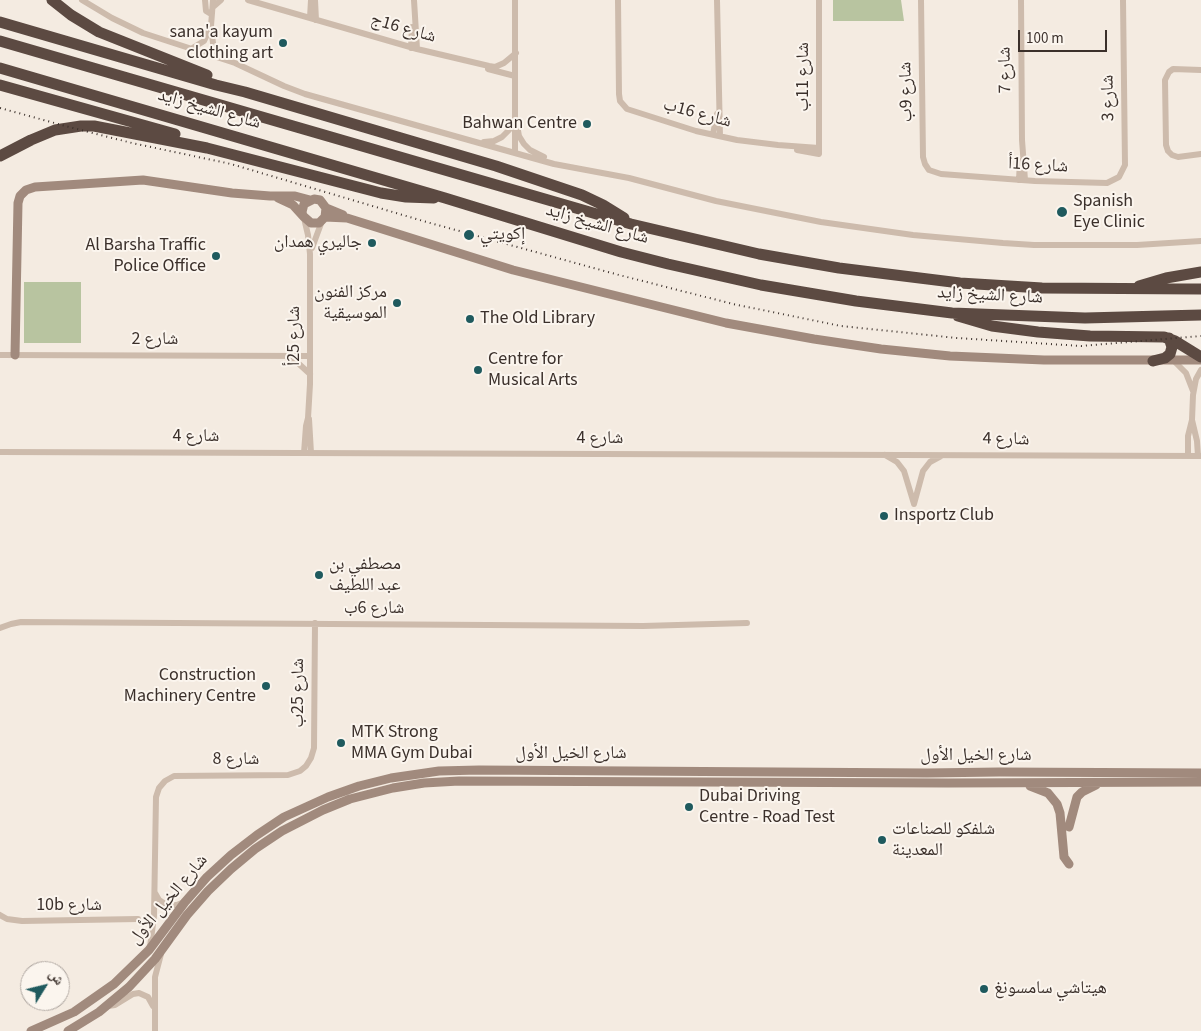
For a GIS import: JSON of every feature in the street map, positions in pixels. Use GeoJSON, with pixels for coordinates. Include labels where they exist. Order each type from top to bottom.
{"type":"FeatureCollection","features":[{"type":"Feature","properties":{"kind":"highway"},"geometry":{"type":"LineString","coordinates":[[52,0],[80,21],[104,34],[245,92]]}},
{"type":"Feature","properties":{"kind":"highway"},"geometry":{"type":"LineString","coordinates":[[0,22],[245,92],[537,179],[593,200],[631,224]]}},
{"type":"Feature","properties":{"kind":"highway","name":"شارع الشيخ زايد"},"geometry":{"type":"LineString","coordinates":[[0,41],[631,224],[759,254],[879,274],[1001,286],[1201,289]]}},
{"type":"Feature","properties":{"kind":"highway","name":"شارع الشيخ زايد"},"geometry":{"type":"LineString","coordinates":[[0,68],[445,198],[622,252],[714,275],[837,298],[952,313],[1085,318],[1201,316]]}},
{"type":"Feature","properties":{"kind":"highway"},"geometry":{"type":"LineString","coordinates":[[0,85],[188,138],[206,148]]}},
{"type":"Feature","properties":{"kind":"highway"},"geometry":{"type":"LineString","coordinates":[[0,156],[43,134],[61,128],[81,126],[107,127],[206,148],[381,193],[419,198],[445,198]]}},
{"type":"Feature","properties":{"kind":"highway"},"geometry":{"type":"LineString","coordinates":[[1130,289],[1146,283],[1201,272]]}},
{"type":"Feature","properties":{"kind":"highway"},"geometry":{"type":"LineString","coordinates":[[952,313],[982,324],[1038,332],[1090,336],[1151,336],[1169,338],[1201,357]]}},
{"type":"Feature","properties":{"kind":"highway"},"geometry":{"type":"LineString","coordinates":[[1153,361],[1166,358],[1170,354],[1172,347],[1169,338]]}},
{"type":"Feature","properties":{"kind":"main road"},"geometry":{"type":"LineString","coordinates":[[15,355],[18,202],[20,196],[26,190],[35,187],[143,180],[232,193],[295,196],[310,200],[320,200],[324,215]]}},
{"type":"Feature","properties":{"kind":"main road"},"geometry":{"type":"LineString","coordinates":[[270,196],[289,202],[311,223],[316,224],[324,215]]}},
{"type":"Feature","properties":{"kind":"main road"},"geometry":{"type":"LineString","coordinates":[[303,217],[304,204],[310,200]]}},
{"type":"Feature","properties":{"kind":"main road"},"geometry":{"type":"LineString","coordinates":[[324,215],[347,218],[513,270],[717,320],[788,334],[881,349],[950,356],[1044,360],[1201,360]]}},
{"type":"Feature","properties":{"kind":"main road","name":"شارع الخيل الأول"},"geometry":{"type":"LineString","coordinates":[[31,1031],[67,1016],[101,994],[126,973],[149,950],[185,902],[207,877],[256,835],[284,818],[328,796],[391,778],[423,773],[479,770],[1201,773]]}},
{"type":"Feature","properties":{"kind":"main road","name":"شارع الخيل الأول"},"geometry":{"type":"LineString","coordinates":[[68,1031],[108,1006],[129,987],[165,946],[197,903],[219,880],[268,840],[295,824],[336,804],[393,788],[424,783],[459,781],[1201,782]]}},
{"type":"Feature","properties":{"kind":"main road"},"geometry":{"type":"LineString","coordinates":[[1018,783],[1044,790],[1055,799],[1060,813],[1064,859],[1068,864]]}},
{"type":"Feature","properties":{"kind":"main road"},"geometry":{"type":"LineString","coordinates":[[1069,827],[1077,797],[1085,790],[1100,783]]}},
{"type":"Feature","properties":{"kind":"street"},"geometry":{"type":"LineString","coordinates":[[82,0],[112,18],[143,33],[222,58],[305,94],[563,166],[629,178],[706,199],[821,222],[913,235],[1034,245],[1139,244],[1201,241]]}},
{"type":"Feature","properties":{"kind":"street"},"geometry":{"type":"LineString","coordinates":[[204,0],[206,10],[212,8],[221,0]]}},
{"type":"Feature","properties":{"kind":"street"},"geometry":{"type":"LineString","coordinates":[[209,0],[212,8],[211,26],[214,47],[222,58]]}},
{"type":"Feature","properties":{"kind":"street","name":"شارع 16ج"},"geometry":{"type":"LineString","coordinates":[[248,0],[464,61],[495,67],[504,63],[516,53]]}},
{"type":"Feature","properties":{"kind":"street"},"geometry":{"type":"LineString","coordinates":[[311,0],[313,19]]}},
{"type":"Feature","properties":{"kind":"street"},"geometry":{"type":"LineString","coordinates":[[313,19],[315,0]]}},
{"type":"Feature","properties":{"kind":"street"},"geometry":{"type":"LineString","coordinates":[[515,0],[515,152]]}},
{"type":"Feature","properties":{"kind":"street","name":"شارع 16ب"},"geometry":{"type":"LineString","coordinates":[[618,0],[619,94],[622,104],[630,111],[716,135],[819,151]]}},
{"type":"Feature","properties":{"kind":"street"},"geometry":{"type":"LineString","coordinates":[[716,135],[718,108],[717,0]]}},
{"type":"Feature","properties":{"kind":"street","name":"شارع 11ب"},"geometry":{"type":"LineString","coordinates":[[818,0],[819,151]]}},
{"type":"Feature","properties":{"kind":"street","name":"شارع 9ب"},"geometry":{"type":"LineString","coordinates":[[921,0],[923,157],[929,170],[941,174]]}},
{"type":"Feature","properties":{"kind":"street","name":"شارع 7"},"geometry":{"type":"LineString","coordinates":[[1021,0],[1022,180]]}},
{"type":"Feature","properties":{"kind":"street","name":"شارع 3"},"geometry":{"type":"LineString","coordinates":[[1123,0],[1125,165]]}},
{"type":"Feature","properties":{"kind":"street"},"geometry":{"type":"LineString","coordinates":[[414,3],[414,48]]}},
{"type":"Feature","properties":{"kind":"street"},"geometry":{"type":"LineString","coordinates":[[191,49],[205,39],[211,26]]}},
{"type":"Feature","properties":{"kind":"street","name":"شارع 16ج"},"geometry":{"type":"LineString","coordinates":[[464,61],[475,66],[516,76]]}},
{"type":"Feature","properties":{"kind":"street"},"geometry":{"type":"LineString","coordinates":[[1201,70],[1174,69],[1167,75],[1166,80],[1166,145],[1168,151],[1178,157],[1201,154]]}},
{"type":"Feature","properties":{"kind":"street"},"geometry":{"type":"LineString","coordinates":[[479,143],[489,142],[502,137],[509,130],[515,117]]}},
{"type":"Feature","properties":{"kind":"street"},"geometry":{"type":"LineString","coordinates":[[515,117],[519,136],[526,147],[563,166]]}},
{"type":"Feature","properties":{"kind":"street","name":"شارع 16أ"},"geometry":{"type":"LineString","coordinates":[[941,174],[1022,180],[1107,183],[1119,177],[1125,165]]}},
{"type":"Feature","properties":{"kind":"street"},"geometry":{"type":"LineString","coordinates":[[310,254],[324,215]]}},
{"type":"Feature","properties":{"kind":"street"},"geometry":{"type":"LineString","coordinates":[[303,217],[308,235],[310,254]]}},
{"type":"Feature","properties":{"kind":"street","name":"شارع 25أ"},"geometry":{"type":"LineString","coordinates":[[308,453],[310,429],[308,418],[310,254]]}},
{"type":"Feature","properties":{"kind":"street","name":"شارع 2"},"geometry":{"type":"LineString","coordinates":[[0,355],[310,356]]}},
{"type":"Feature","properties":{"kind":"street"},"geometry":{"type":"LineString","coordinates":[[281,355],[295,361],[310,374]]}},
{"type":"Feature","properties":{"kind":"street"},"geometry":{"type":"LineString","coordinates":[[1174,361],[1184,369],[1189,377],[1193,395]]}},
{"type":"Feature","properties":{"kind":"street"},"geometry":{"type":"LineString","coordinates":[[1188,456],[1188,436],[1192,420],[1193,395],[1196,379],[1201,370]]}},
{"type":"Feature","properties":{"kind":"street"},"geometry":{"type":"LineString","coordinates":[[1192,420],[1200,456]]}},
{"type":"Feature","properties":{"kind":"street","name":"شارع 4"},"geometry":{"type":"LineString","coordinates":[[0,452],[1200,456]]}},
{"type":"Feature","properties":{"kind":"street"},"geometry":{"type":"LineString","coordinates":[[884,455],[897,462],[904,471],[914,504],[921,475],[925,468],[930,462],[943,455]]}},
{"type":"Feature","properties":{"kind":"street","name":"شارع 6ب"},"geometry":{"type":"LineString","coordinates":[[1,628],[21,622],[643,626],[747,623]]}},
{"type":"Feature","properties":{"kind":"street","name":"شارع 25ب"},"geometry":{"type":"LineString","coordinates":[[309,763],[313,754],[314,743],[315,623]]}},
{"type":"Feature","properties":{"kind":"street","name":"شارع 8"},"geometry":{"type":"LineString","coordinates":[[154,888],[156,798],[162,784],[170,778],[179,776],[288,775],[300,771],[309,763]]}},
{"type":"Feature","properties":{"kind":"street"},"geometry":{"type":"LineString","coordinates":[[154,888],[157,896],[167,905],[177,906],[185,902]]}},
{"type":"Feature","properties":{"kind":"street"},"geometry":{"type":"LineString","coordinates":[[149,950],[154,924],[154,888]]}},
{"type":"Feature","properties":{"kind":"street","name":"10b شارع"},"geometry":{"type":"LineString","coordinates":[[0,915],[7,919],[22,921],[138,920]]}},
{"type":"Feature","properties":{"kind":"street"},"geometry":{"type":"LineString","coordinates":[[155,1031],[156,971],[165,946]]}},
{"type":"Feature","properties":{"kind":"street"},"geometry":{"type":"LineString","coordinates":[[108,1006],[115,1006],[133,994],[139,993],[146,995],[150,999],[155,1014]]}},
{"type":"Feature","properties":{"kind":"green space"},"geometry":{"type":"Polygon","coordinates":[[[833,0],[901,0],[904,21],[833,21],[833,0]]]}},
{"type":"Feature","properties":{"kind":"green space"},"geometry":{"type":"Polygon","coordinates":[[[24,282],[81,282],[81,343],[24,343],[24,282]]]}},
{"type":"Feature","properties":{"kind":"railway"},"geometry":{"type":"LineString","coordinates":[[0,108],[132,143],[231,164],[423,221],[619,275],[733,304],[841,326],[957,338],[1081,346],[1201,336]]}},
{"type":"Feature","properties":{"kind":"place","name":"sana'a kayum clothing art"},"geometry":{"type":"Point","coordinates":[283,43]}},
{"type":"Feature","properties":{"kind":"place","name":"Bahwan Centre"},"geometry":{"type":"Point","coordinates":[587,124]}},
{"type":"Feature","properties":{"kind":"place","name":"Spanish Eye Clinic"},"geometry":{"type":"Point","coordinates":[1062,212]}},
{"type":"Feature","properties":{"kind":"place","name":"إكويتي"},"geometry":{"type":"Point","coordinates":[469,235]}},
{"type":"Feature","properties":{"kind":"place","name":"جاليري همدان"},"geometry":{"type":"Point","coordinates":[372,243]}},
{"type":"Feature","properties":{"kind":"place","name":"Al Barsha Traffic Police Office"},"geometry":{"type":"Point","coordinates":[216,256]}},
{"type":"Feature","properties":{"kind":"place","name":"مركز الفنون الموسيقية"},"geometry":{"type":"Point","coordinates":[397,303]}},
{"type":"Feature","properties":{"kind":"place","name":"The Old Library"},"geometry":{"type":"Point","coordinates":[470,319]}},
{"type":"Feature","properties":{"kind":"place","name":"Centre for Musical Arts"},"geometry":{"type":"Point","coordinates":[478,370]}},
{"type":"Feature","properties":{"kind":"place","name":"Insportz Club"},"geometry":{"type":"Point","coordinates":[884,516]}},
{"type":"Feature","properties":{"kind":"place","name":"مصطفي بن عبد اللطيف"},"geometry":{"type":"Point","coordinates":[319,575]}},
{"type":"Feature","properties":{"kind":"place","name":"Construction Machinery Centre"},"geometry":{"type":"Point","coordinates":[266,686]}},
{"type":"Feature","properties":{"kind":"place","name":"MTK Strong MMA Gym Dubai"},"geometry":{"type":"Point","coordinates":[341,743]}},
{"type":"Feature","properties":{"kind":"place","name":"Dubai Driving Centre - Road Test"},"geometry":{"type":"Point","coordinates":[689,807]}},
{"type":"Feature","properties":{"kind":"place","name":"شلفكو للصناعات المعدينة"},"geometry":{"type":"Point","coordinates":[882,840]}},
{"type":"Feature","properties":{"kind":"place","name":"هيتاشي سامسونغ"},"geometry":{"type":"Point","coordinates":[984,989]}}]}
